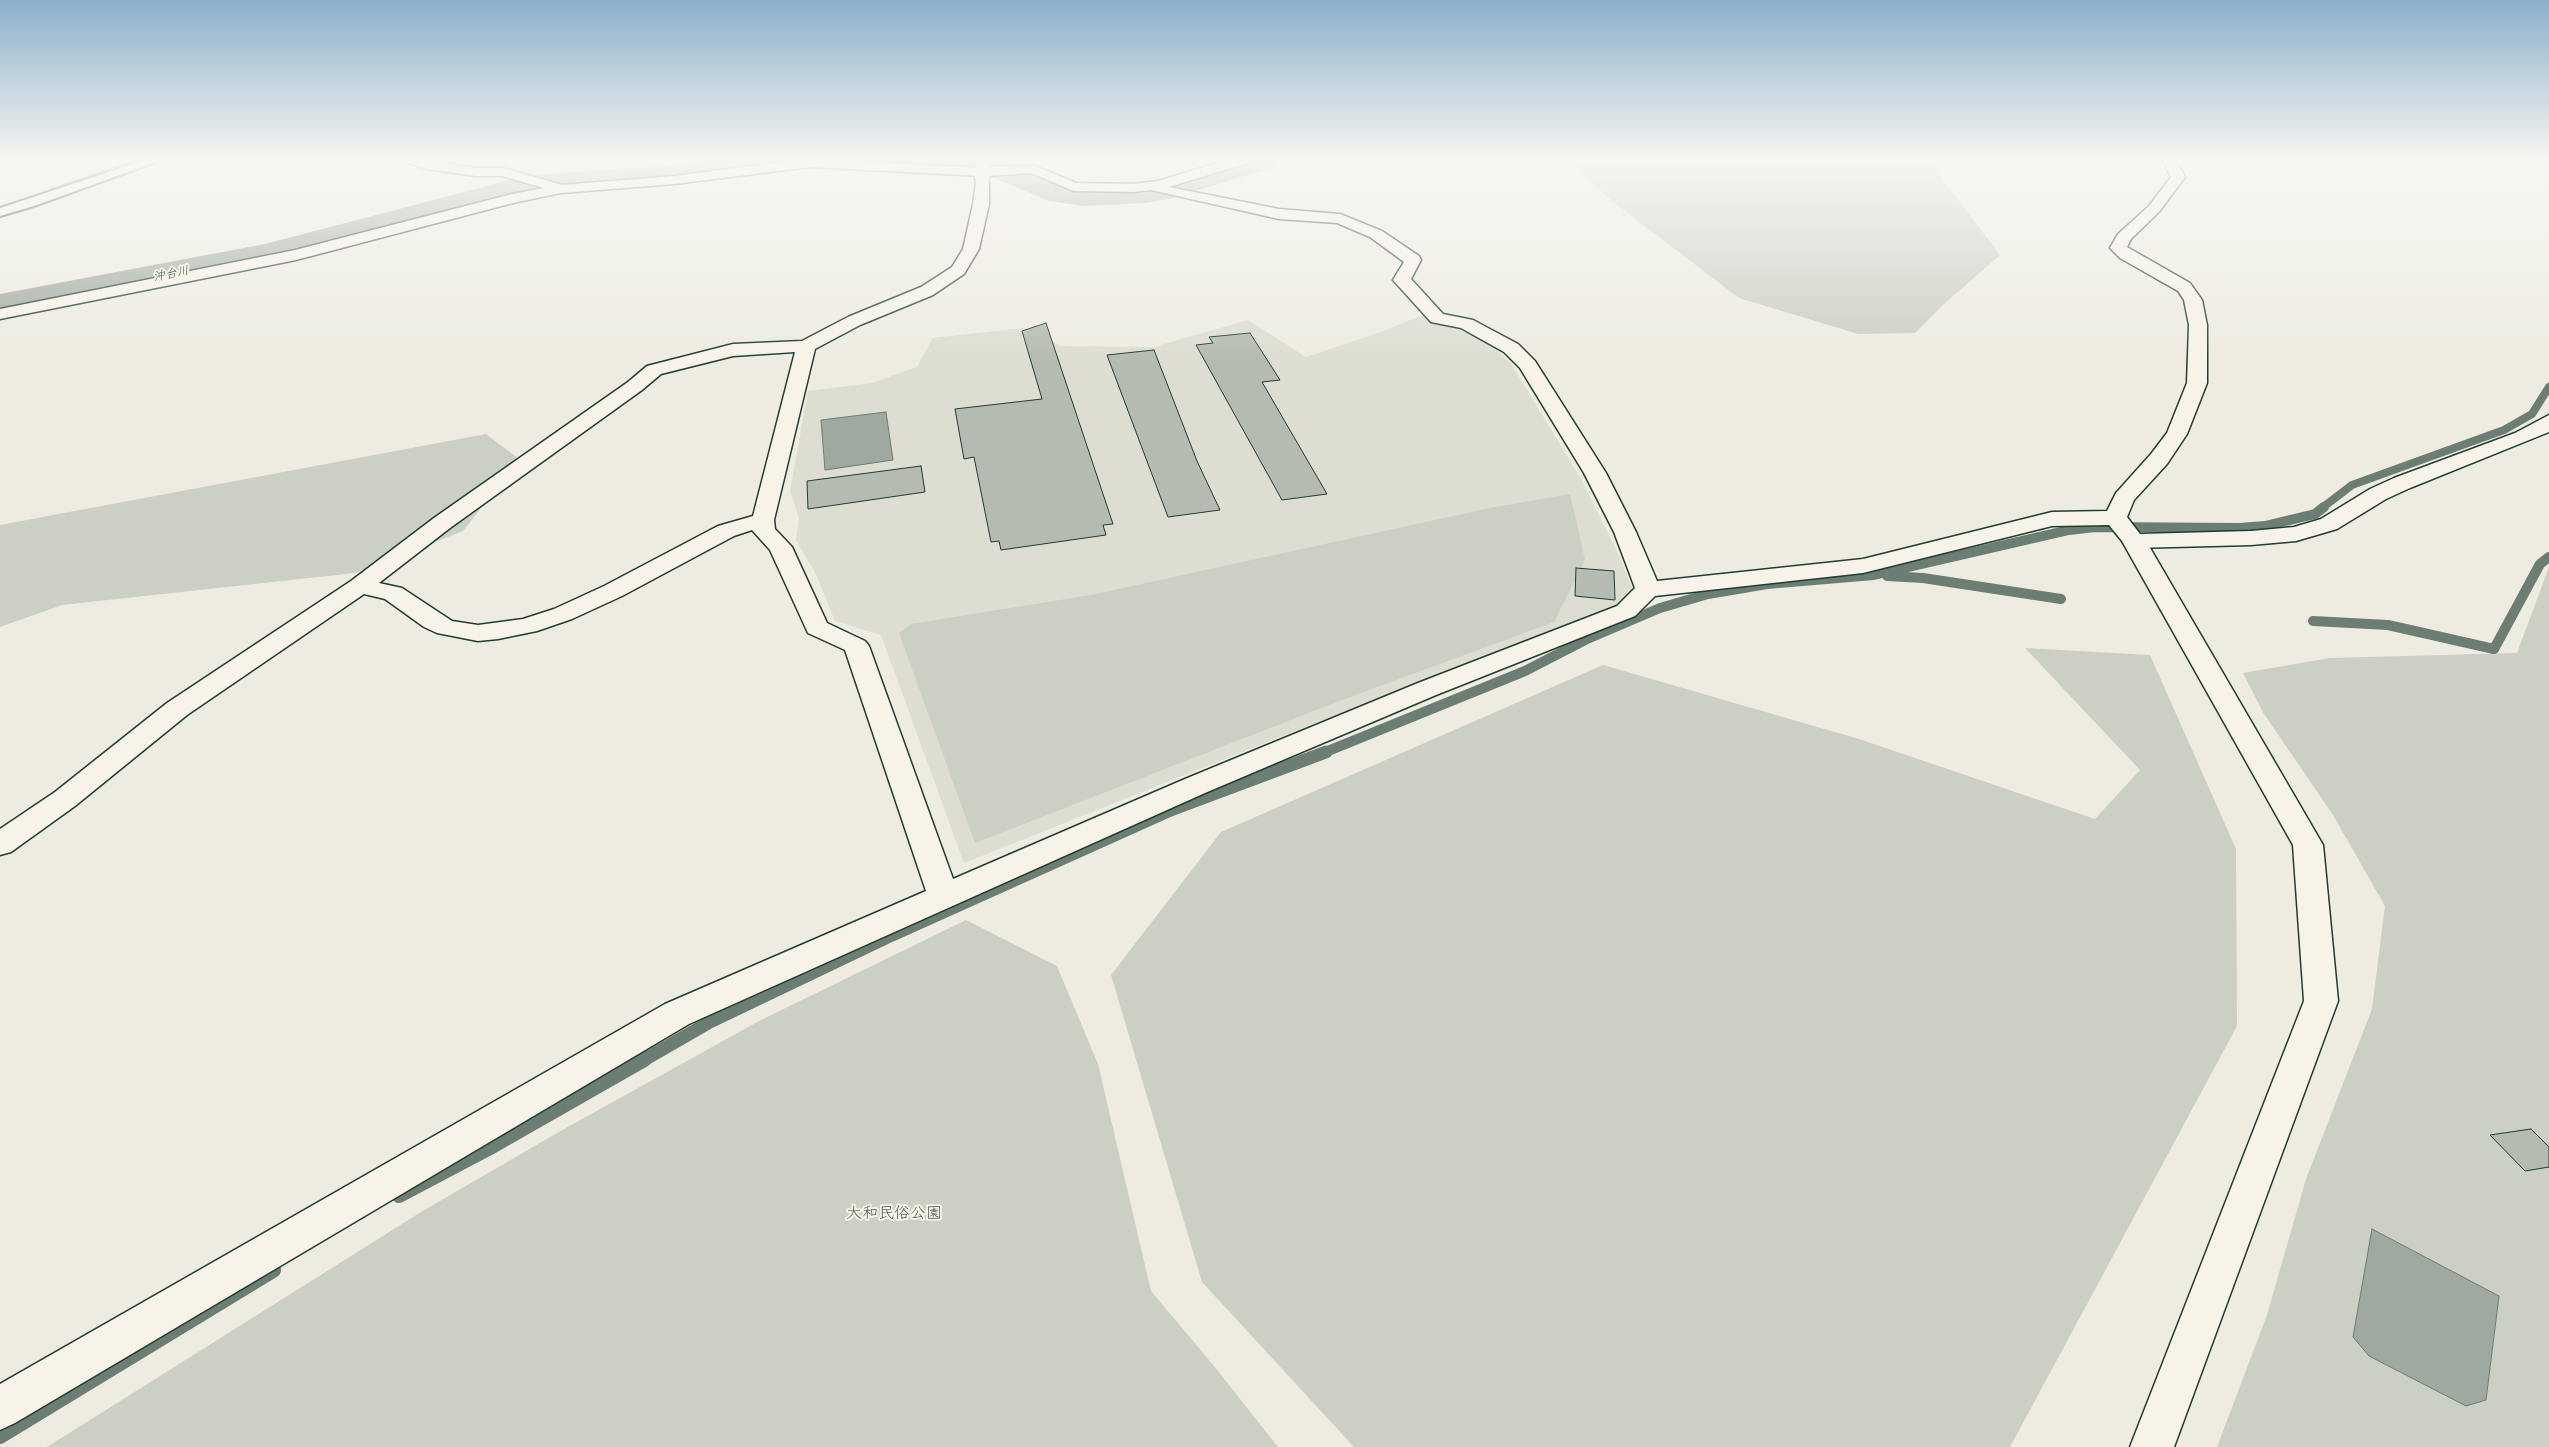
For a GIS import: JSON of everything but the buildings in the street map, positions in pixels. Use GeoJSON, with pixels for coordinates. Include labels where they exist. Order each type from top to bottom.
{"type":"FeatureCollection","features":[{"type":"Feature","properties":{"kind":"street"},"geometry":{"type":"LineString","coordinates":[[0,314],[296,255],[406,227]]}},
{"type":"Feature","properties":{"kind":"street"},"geometry":{"type":"LineString","coordinates":[[0,844],[65,799],[178,709],[360,586],[442,523],[635,386],[654,370],[733,350],[806,346],[854,321],[927,291],[958,270],[971,249],[976,227]]}},
{"type":"Feature","properties":{"kind":"street"},"geometry":{"type":"LineString","coordinates":[[1358,227],[1376,234],[1413,260],[1402,280],[1437,318],[1466,324],[1511,348],[1528,365],[1595,473],[1625,532],[1648,589]]}},
{"type":"Feature","properties":{"kind":"street"},"geometry":{"type":"LineString","coordinates":[[2135,227],[2124,237],[2118,248],[2126,255],[2184,287],[2193,300],[2198,325],[2197,383],[2178,434],[2160,459],[2124,498],[2124,530],[2308,845],[2321,1000],[2152,1447]]}},
{"type":"Feature","properties":{"kind":"street"},"geometry":{"type":"LineString","coordinates":[[806,346],[763,520],[764,530],[780,547],[817,628],[856,646],[943,895]]}},
{"type":"Feature","properties":{"kind":"street"},"geometry":{"type":"LineString","coordinates":[[0,1408],[677,1014],[943,895],[1365,715],[1626,611],[1648,589],[1863,566],[2052,520],[2124,530],[2251,538],[2304,532],[2329,524],[2378,494],[2402,483],[2522,438],[2544,427],[2549,421]]}},
{"type":"Feature","properties":{"kind":"street"},"geometry":{"type":"LineString","coordinates":[[360,586],[393,594],[433,622],[446,628],[478,633],[498,631],[528,626],[562,614],[613,591],[670,559],[726,531],[763,520]]}},
{"type":"Feature","properties":{"kind":"shaded area"},"geometry":{"type":"Polygon","coordinates":[[[1420,316],[1474,336],[1494,348],[1512,365],[1581,479],[1616,549],[1636,598],[1615,610],[1466,663],[964,863],[881,635],[835,621],[816,574],[796,540],[799,518],[790,491],[808,391],[872,383],[917,367],[933,338],[1022,328],[1061,346],[1153,347],[1248,320],[1306,357],[1381,332],[1420,316]]]}},
{"type":"Feature","properties":{"kind":"shaded area"},"geometry":{"type":"Polygon","coordinates":[[[886,412],[893,460],[825,470],[821,420],[886,412]]]}},
{"type":"Feature","properties":{"kind":"shaded area"},"geometry":{"type":"Polygon","coordinates":[[[2372,1229],[2499,1296],[2486,1400],[2466,1406],[2369,1356],[2353,1337],[2372,1229]]]}},
{"type":"Feature","properties":{"kind":"green space"},"geometry":{"type":"Polygon","coordinates":[[[1645,227],[1978,227],[2000,255],[1944,304],[1915,333],[1858,334],[1739,298],[1645,227]]]}},
{"type":"Feature","properties":{"kind":"green space"},"geometry":{"type":"Polygon","coordinates":[[[486,434],[519,459],[463,531],[355,573],[62,605],[0,627],[0,525],[486,434]]]}},
{"type":"Feature","properties":{"kind":"green space"},"geometry":{"type":"Polygon","coordinates":[[[1570,494],[1585,560],[1554,622],[1342,700],[975,843],[899,633],[911,624],[1091,595],[1490,508],[1570,494]]]}},
{"type":"Feature","properties":{"kind":"green space"},"geometry":{"type":"Polygon","coordinates":[[[2549,567],[2549,1447],[2217,1447],[2267,1315],[2306,1179],[2372,1009],[2385,906],[2333,815],[2264,714],[2243,673],[2330,658],[2517,653],[2549,567]]]}},
{"type":"Feature","properties":{"kind":"green space"},"geometry":{"type":"Polygon","coordinates":[[[2025,648],[2150,655],[2236,849],[2237,1026],[2010,1447],[1354,1447],[1202,1282],[1111,975],[1221,832],[1603,665],[1859,739],[2095,819],[2140,770],[2025,648]]]}},
{"type":"Feature","properties":{"kind":"green space","name":"大和民俗公園"},"geometry":{"type":"Polygon","coordinates":[[[966,920],[1057,966],[1098,1064],[1151,1291],[1214,1366],[1278,1447],[47,1447],[421,1212],[564,1129],[761,1020],[966,920]]]}},
{"type":"Feature","properties":{"kind":"waterway","name":"沖台川"},"geometry":{"type":"LineString","coordinates":[[0,307],[267,255],[375,227]]}},
{"type":"Feature","properties":{"kind":"waterway"},"geometry":{"type":"LineString","coordinates":[[2322,508],[2352,485],[2504,430],[2532,414],[2549,387]]}},
{"type":"Feature","properties":{"kind":"waterway"},"geometry":{"type":"LineString","coordinates":[[1323,753],[1525,671],[1585,640],[1660,608],[1708,594],[1767,584],[1874,575],[2069,530],[2095,527],[2240,528],[2265,526],[2315,514],[2324,507]]}},
{"type":"Feature","properties":{"kind":"waterway"},"geometry":{"type":"LineString","coordinates":[[2313,621],[2388,625],[2494,649],[2540,564],[2549,557]]}},
{"type":"Feature","properties":{"kind":"waterway"},"geometry":{"type":"LineString","coordinates":[[1887,576],[1923,578],[2061,599]]}},
{"type":"Feature","properties":{"kind":"waterway"},"geometry":{"type":"LineString","coordinates":[[642,1061],[708,1023],[892,935],[1168,811],[1326,752]]}},
{"type":"Feature","properties":{"kind":"waterway"},"geometry":{"type":"LineString","coordinates":[[399,1195],[488,1148],[644,1059]]}},
{"type":"Feature","properties":{"kind":"waterway"},"geometry":{"type":"LineString","coordinates":[[0,1436],[273,1270]]}}]}
